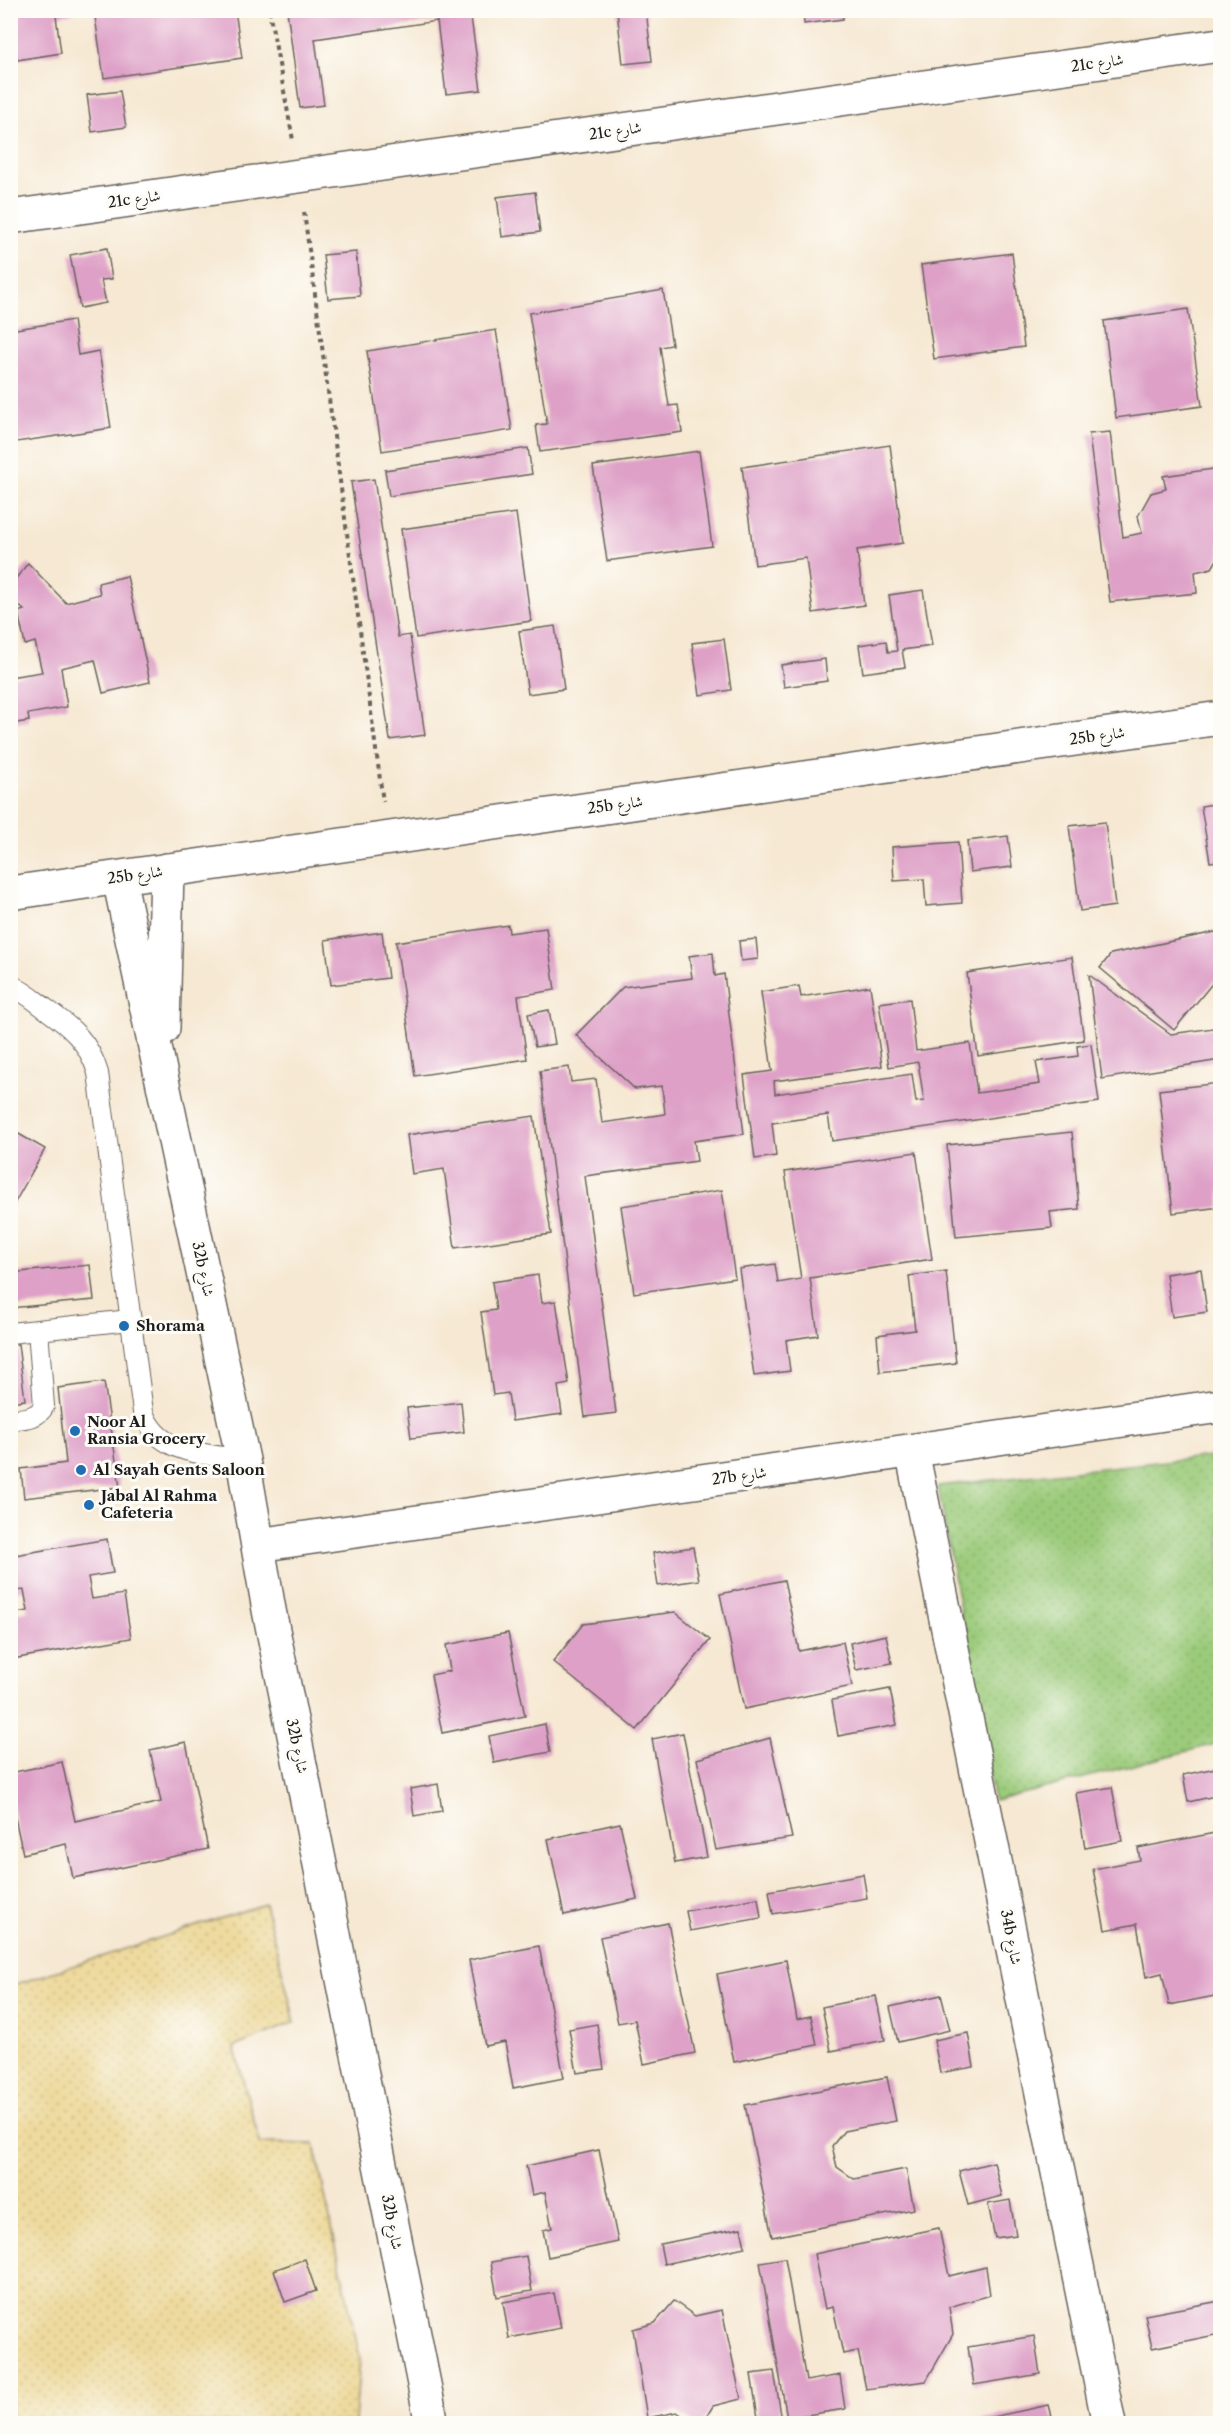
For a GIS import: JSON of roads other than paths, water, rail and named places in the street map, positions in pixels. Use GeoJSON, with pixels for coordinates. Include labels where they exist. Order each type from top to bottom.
{"type":"FeatureCollection","features":[{"type":"Feature","properties":{"kind":"street","name":"21c شارع"},"geometry":{"type":"LineString","coordinates":[[10,217],[1221,45]]}},
{"type":"Feature","properties":{"kind":"street","name":"25b شارع"},"geometry":{"type":"LineString","coordinates":[[10,893],[1221,718]]}},
{"type":"Feature","properties":{"kind":"street","name":"32b شارع"},"geometry":{"type":"LineString","coordinates":[[160,1068],[164,1012],[167,870]]}},
{"type":"Feature","properties":{"kind":"street","name":"32b شارع"},"geometry":{"type":"LineString","coordinates":[[119,878],[243,1460],[273,1631],[432,2424]]}},
{"type":"Feature","properties":{"kind":"street","name":"27b شارع"},"geometry":{"type":"LineString","coordinates":[[258,1545],[1221,1406]]}},
{"type":"Feature","properties":{"kind":"street","name":"34b شارع"},"geometry":{"type":"LineString","coordinates":[[912,1450],[1109,2424]]}},
{"type":"Feature","properties":{"kind":"lane"},"geometry":{"type":"LineString","coordinates":[[10,986],[22,991],[73,1029],[89,1049],[94,1060],[98,1073],[130,1320],[143,1412],[147,1425],[155,1436],[179,1448],[243,1460]]}},
{"type":"Feature","properties":{"kind":"lane"},"geometry":{"type":"LineString","coordinates":[[10,1333],[130,1320]]}},
{"type":"Feature","properties":{"kind":"lane"},"geometry":{"type":"LineString","coordinates":[[10,1420],[31,1418],[37,1415],[44,1406],[38,1330]]}},
{"type":"Feature","properties":{"kind":"place","name":"Shorama"},"geometry":{"type":"Point","coordinates":[124,1326]}},
{"type":"Feature","properties":{"kind":"place","name":"Noor Al Ransia Grocery"},"geometry":{"type":"Point","coordinates":[75,1431]}},
{"type":"Feature","properties":{"kind":"place","name":"Al Sayah Gents Saloon"},"geometry":{"type":"Point","coordinates":[81,1470]}},
{"type":"Feature","properties":{"kind":"place","name":"Jabal Al Rahma Cafeteria"},"geometry":{"type":"Point","coordinates":[89,1505]}}]}
